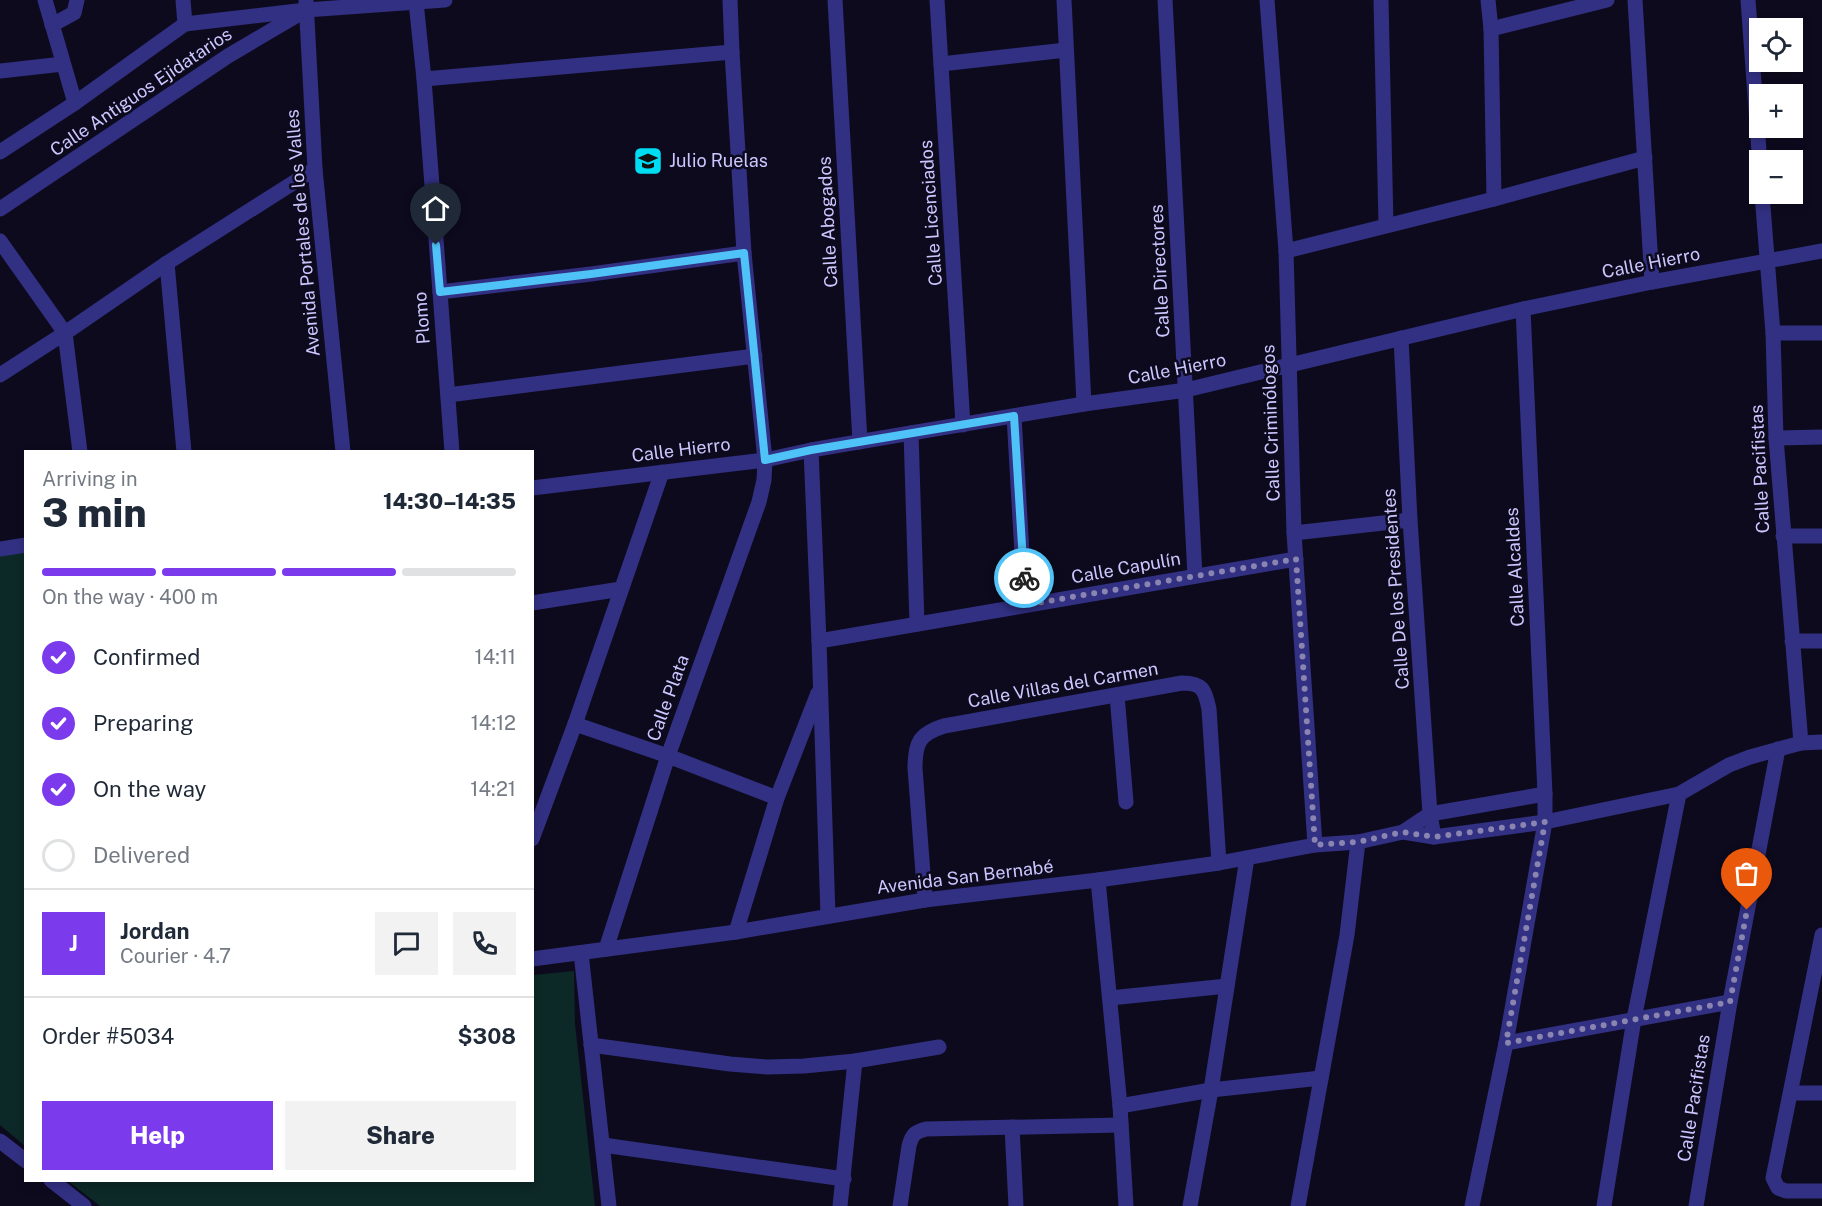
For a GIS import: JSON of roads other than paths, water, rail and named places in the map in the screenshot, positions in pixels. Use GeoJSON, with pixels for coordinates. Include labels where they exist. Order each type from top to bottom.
{"type":"FeatureCollection","features":[{"type":"Feature","properties":{"kind":"street"},"geometry":{"type":"LineString","coordinates":[[45,0],[75,104]]}},
{"type":"Feature","properties":{"kind":"street"},"geometry":{"type":"LineString","coordinates":[[52,25],[74,13],[77,0]]}},
{"type":"Feature","properties":{"kind":"street"},"geometry":{"type":"LineString","coordinates":[[183,0],[185,24]]}},
{"type":"Feature","properties":{"kind":"street","name":"Calle Antiguos Ejidatarios"},"geometry":{"type":"LineString","coordinates":[[0,152],[75,104],[185,24],[306,5],[445,0]]}},
{"type":"Feature","properties":{"kind":"street","name":"Calle Plata"},"geometry":{"type":"LineString","coordinates":[[606,949],[668,756],[765,480],[765,460],[744,253],[730,0]]}},
{"type":"Feature","properties":{"kind":"street","name":"Calle Abogados"},"geometry":{"type":"LineString","coordinates":[[835,0],[860,442]]}},
{"type":"Feature","properties":{"kind":"street","name":"Calle Licenciados"},"geometry":{"type":"LineString","coordinates":[[937,0],[963,424]]}},
{"type":"Feature","properties":{"kind":"street"},"geometry":{"type":"LineString","coordinates":[[1064,0],[1084,404]]}},
{"type":"Feature","properties":{"kind":"street","name":"Calle Directores"},"geometry":{"type":"LineString","coordinates":[[1165,0],[1195,576]]}},
{"type":"Feature","properties":{"kind":"street","name":"Calle Criminólogos"},"geometry":{"type":"LineString","coordinates":[[1267,0],[1286,251],[1294,533],[1315,845]]}},
{"type":"Feature","properties":{"kind":"street"},"geometry":{"type":"LineString","coordinates":[[1381,0],[1386,225]]}},
{"type":"Feature","properties":{"kind":"street"},"geometry":{"type":"LineString","coordinates":[[1488,0],[1491,29],[1494,199]]}},
{"type":"Feature","properties":{"kind":"street"},"geometry":{"type":"LineString","coordinates":[[1491,29],[1607,0]]}},
{"type":"Feature","properties":{"kind":"street"},"geometry":{"type":"LineString","coordinates":[[1635,0],[1652,282]]}},
{"type":"Feature","properties":{"kind":"street"},"geometry":{"type":"LineString","coordinates":[[1748,0],[1759,150]]}},
{"type":"Feature","properties":{"kind":"street","name":"Plomo"},"geometry":{"type":"LineString","coordinates":[[416,2],[424,79],[452,450]]}},
{"type":"Feature","properties":{"kind":"street","name":"Calle Antiguos Ejidatarios"},"geometry":{"type":"LineString","coordinates":[[0,209],[306,5]]}},
{"type":"Feature","properties":{"kind":"street","name":"Avenida Portales de los Valles"},"geometry":{"type":"LineString","coordinates":[[306,5],[315,169],[343,450]]}},
{"type":"Feature","properties":{"kind":"street"},"geometry":{"type":"LineString","coordinates":[[941,64],[1066,50]]}},
{"type":"Feature","properties":{"kind":"street"},"geometry":{"type":"LineString","coordinates":[[424,79],[732,52]]}},
{"type":"Feature","properties":{"kind":"street"},"geometry":{"type":"LineString","coordinates":[[0,71],[63,64]]}},
{"type":"Feature","properties":{"kind":"street"},"geometry":{"type":"LineString","coordinates":[[1286,251],[1494,199],[1645,158]]}},
{"type":"Feature","properties":{"kind":"street"},"geometry":{"type":"LineString","coordinates":[[0,375],[167,263],[315,169]]}},
{"type":"Feature","properties":{"kind":"street","name":"Calle Pacifistas"},"geometry":{"type":"LineString","coordinates":[[1763,204],[1773,333],[1776,438],[1801,743]]}},
{"type":"Feature","properties":{"kind":"street"},"geometry":{"type":"LineString","coordinates":[[0,241],[65,333],[80,450]]}},
{"type":"Feature","properties":{"kind":"street","name":"Calle Hierro"},"geometry":{"type":"LineString","coordinates":[[534,488],[765,460],[963,424],[1186,390],[1523,309],[1652,282],[1822,251]]}},
{"type":"Feature","properties":{"kind":"street"},"geometry":{"type":"LineString","coordinates":[[440,292],[744,253]]}},
{"type":"Feature","properties":{"kind":"street"},"geometry":{"type":"LineString","coordinates":[[167,263],[184,450]]}},
{"type":"Feature","properties":{"kind":"street","name":"Calle Alcaldes"},"geometry":{"type":"LineString","coordinates":[[1472,1206],[1506,1043],[1545,822],[1523,309]]}},
{"type":"Feature","properties":{"kind":"street"},"geometry":{"type":"LineString","coordinates":[[1773,333],[1822,333]]}},
{"type":"Feature","properties":{"kind":"street","name":"Calle De los Presidentes"},"geometry":{"type":"LineString","coordinates":[[1401,338],[1410,520],[1430,814],[1434,837]]}},
{"type":"Feature","properties":{"kind":"street"},"geometry":{"type":"LineString","coordinates":[[448,395],[755,356]]}},
{"type":"Feature","properties":{"kind":"street"},"geometry":{"type":"LineString","coordinates":[[1014,416],[1025,605]]}},
{"type":"Feature","properties":{"kind":"street"},"geometry":{"type":"LineString","coordinates":[[911,433],[917,624]]}},
{"type":"Feature","properties":{"kind":"street"},"geometry":{"type":"LineString","coordinates":[[1776,438],[1822,437]]}},
{"type":"Feature","properties":{"kind":"street"},"geometry":{"type":"LineString","coordinates":[[811,450],[828,916]]}},
{"type":"Feature","properties":{"kind":"street"},"geometry":{"type":"LineString","coordinates":[[534,834],[575,724],[662,472]]}},
{"type":"Feature","properties":{"kind":"street"},"geometry":{"type":"LineString","coordinates":[[1294,533],[1410,520]]}},
{"type":"Feature","properties":{"kind":"street"},"geometry":{"type":"LineString","coordinates":[[1783,536],[1822,536]]}},
{"type":"Feature","properties":{"kind":"street"},"geometry":{"type":"LineString","coordinates":[[0,549],[24,546]]}},
{"type":"Feature","properties":{"kind":"street","name":"Calle Capulín"},"geometry":{"type":"LineString","coordinates":[[819,641],[1296,559]]}},
{"type":"Feature","properties":{"kind":"street"},"geometry":{"type":"LineString","coordinates":[[534,603],[621,589]]}},
{"type":"Feature","properties":{"kind":"street"},"geometry":{"type":"LineString","coordinates":[[1792,640],[1822,640]]}},
{"type":"Feature","properties":{"kind":"street","name":"Calle Villas del Carmen"},"geometry":{"type":"LineString","coordinates":[[926,900],[915,768],[915,750],[921,737],[931,730],[944,726],[1182,683],[1194,683],[1201,687],[1206,695],[1209,709],[1219,863]]}},
{"type":"Feature","properties":{"kind":"street"},"geometry":{"type":"LineString","coordinates":[[736,932],[777,798],[820,688]]}},
{"type":"Feature","properties":{"kind":"street"},"geometry":{"type":"LineString","coordinates":[[1117,695],[1126,802]]}},
{"type":"Feature","properties":{"kind":"street"},"geometry":{"type":"LineString","coordinates":[[575,724],[668,756],[777,798]]}},
{"type":"Feature","properties":{"kind":"street","name":"Avenida San Bernabé"},"geometry":{"type":"LineString","coordinates":[[1403,832],[1434,837],[1545,822],[1679,794],[1729,765],[1750,757],[1801,743],[1822,742]]}},
{"type":"Feature","properties":{"kind":"street","name":"Calle Pacifistas"},"geometry":{"type":"LineString","coordinates":[[1696,1206],[1730,1002],[1778,749]]}},
{"type":"Feature","properties":{"kind":"street","name":"Avenida San Bernabé"},"geometry":{"type":"LineString","coordinates":[[534,959],[736,932],[926,900],[1098,880],[1219,863],[1315,845],[1358,842],[1403,832],[1430,814],[1545,794]]}},
{"type":"Feature","properties":{"kind":"street"},"geometry":{"type":"LineString","coordinates":[[1604,1206],[1634,1019],[1679,794]]}},
{"type":"Feature","properties":{"kind":"street"},"geometry":{"type":"LineString","coordinates":[[1299,1206],[1347,935],[1358,842]]}},
{"type":"Feature","properties":{"kind":"street"},"geometry":{"type":"LineString","coordinates":[[1190,1206],[1211,1090],[1247,858]]}},
{"type":"Feature","properties":{"kind":"street"},"geometry":{"type":"LineString","coordinates":[[1098,880],[1120,1106],[1126,1206]]}},
{"type":"Feature","properties":{"kind":"street"},"geometry":{"type":"LineString","coordinates":[[1822,935],[1815,996],[1773,1178],[1778,1188],[1786,1191],[1822,1191]]}},
{"type":"Feature","properties":{"kind":"street"},"geometry":{"type":"LineString","coordinates":[[581,953],[609,1206]]}},
{"type":"Feature","properties":{"kind":"street"},"geometry":{"type":"LineString","coordinates":[[1110,998],[1227,986]]}},
{"type":"Feature","properties":{"kind":"street"},"geometry":{"type":"LineString","coordinates":[[1506,1043],[1730,1002]]}},
{"type":"Feature","properties":{"kind":"street"},"geometry":{"type":"LineString","coordinates":[[591,1045],[730,1065],[767,1067],[855,1062],[939,1047]]}},
{"type":"Feature","properties":{"kind":"street"},"geometry":{"type":"LineString","coordinates":[[840,1206],[855,1062]]}},
{"type":"Feature","properties":{"kind":"street"},"geometry":{"type":"LineString","coordinates":[[1120,1106],[1211,1090],[1321,1078]]}},
{"type":"Feature","properties":{"kind":"street"},"geometry":{"type":"LineString","coordinates":[[1792,1093],[1822,1093]]}},
{"type":"Feature","properties":{"kind":"street"},"geometry":{"type":"LineString","coordinates":[[900,1206],[911,1136],[916,1132],[1121,1125]]}},
{"type":"Feature","properties":{"kind":"street"},"geometry":{"type":"LineString","coordinates":[[1012,1127],[1016,1206]]}},
{"type":"Feature","properties":{"kind":"street"},"geometry":{"type":"LineString","coordinates":[[0,1141],[24,1159]]}},
{"type":"Feature","properties":{"kind":"street"},"geometry":{"type":"LineString","coordinates":[[603,1145],[844,1179]]}},
{"type":"Feature","properties":{"kind":"street"},"geometry":{"type":"LineString","coordinates":[[54,1182],[84,1206]]}},
{"type":"Feature","properties":{"kind":"place","name":"Julio Ruelas"},"geometry":{"type":"Point","coordinates":[648,161]}}]}
